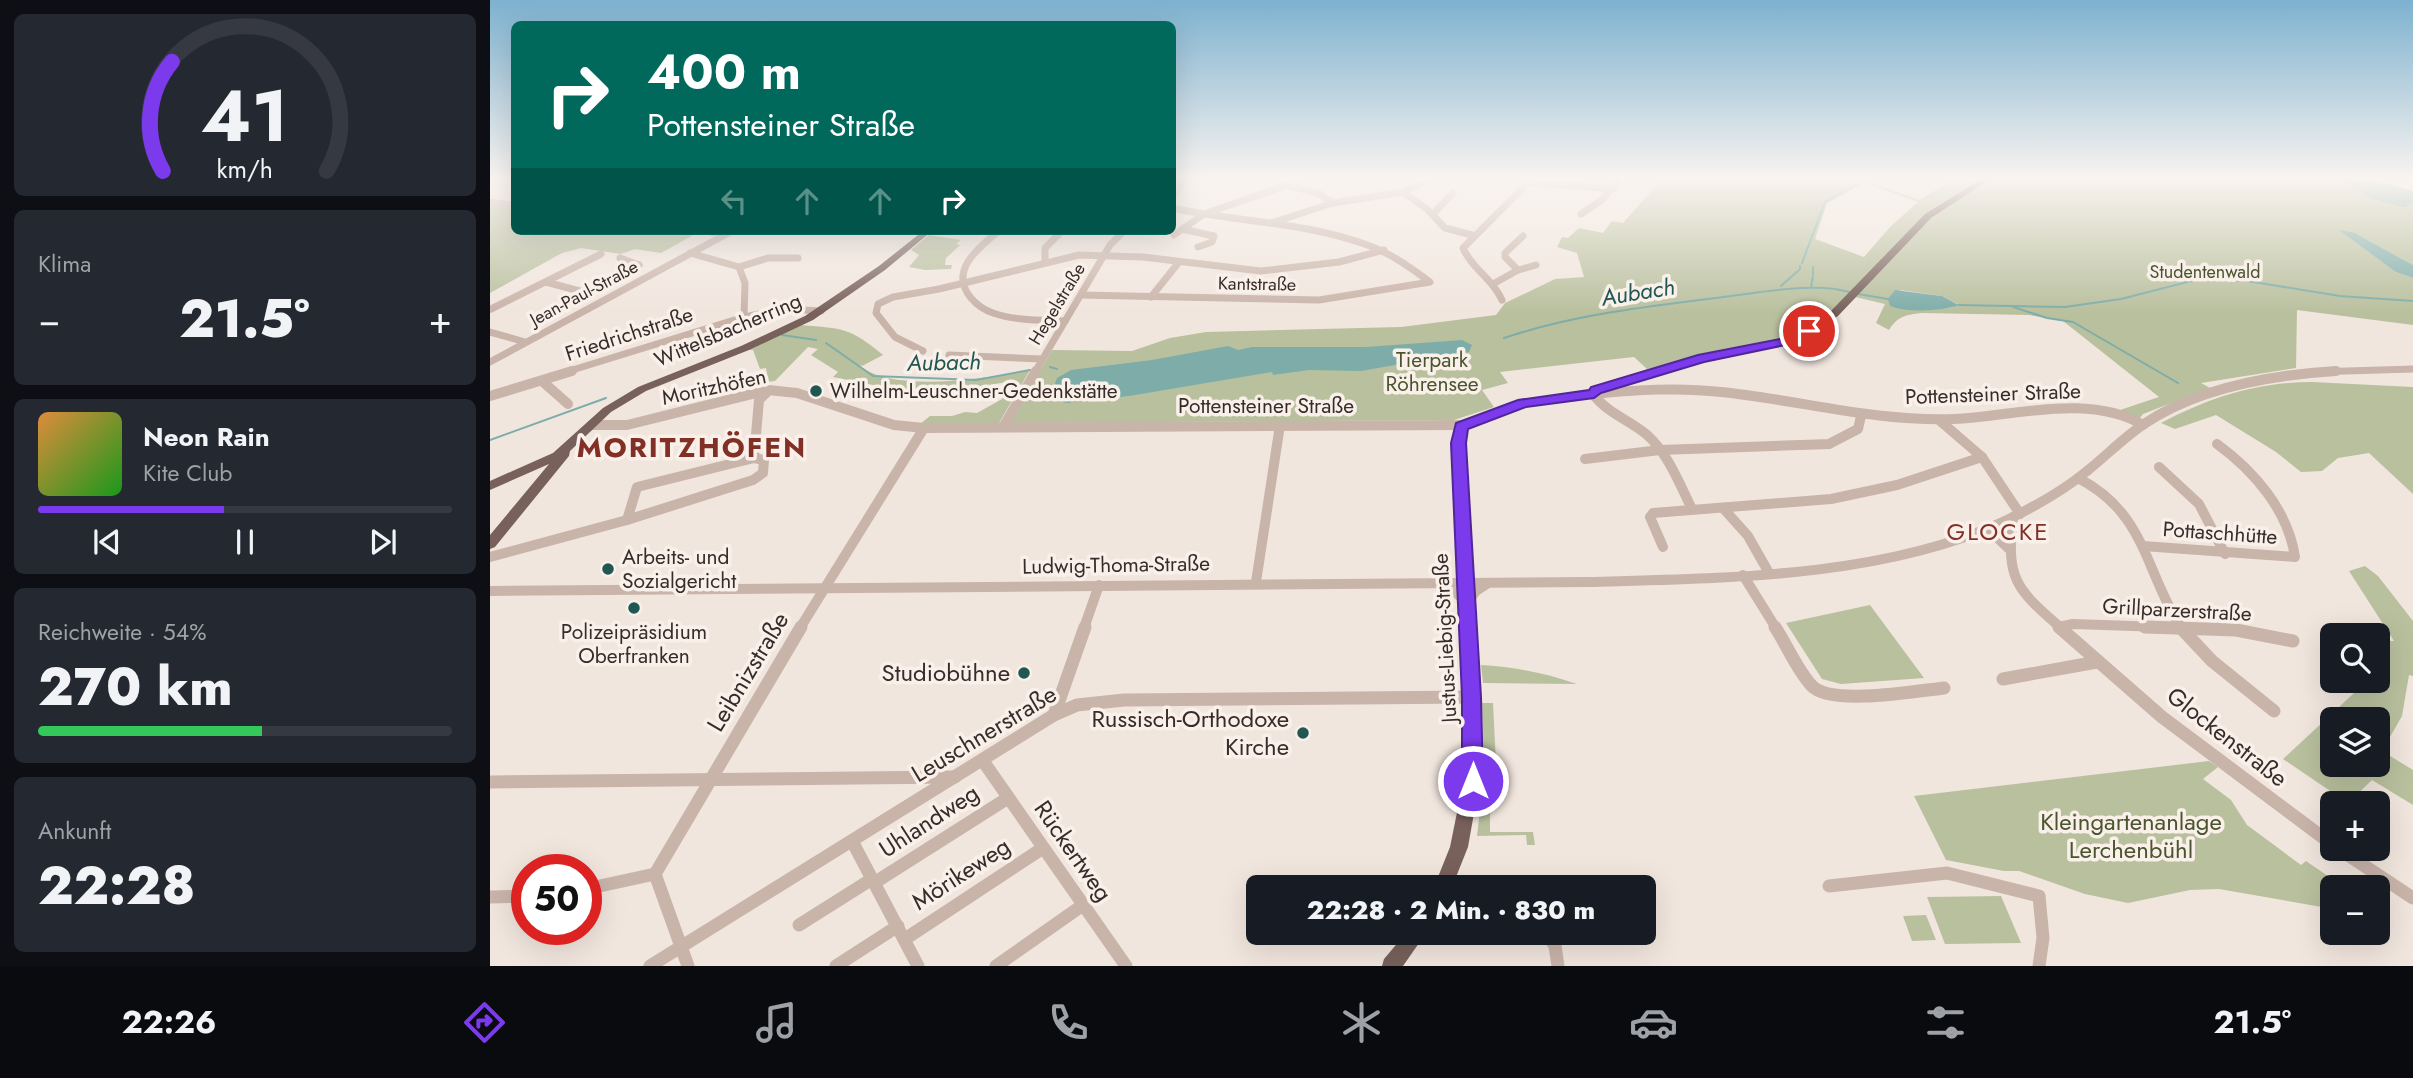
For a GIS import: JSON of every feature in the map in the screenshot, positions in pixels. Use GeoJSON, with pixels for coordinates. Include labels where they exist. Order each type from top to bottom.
{"type":"FeatureCollection","features":[{"type":"Feature","properties":{"kind":"main road"},"geometry":{"type":"LineString","coordinates":[[1594,394],[1596,390],[1676,365],[1790,341],[1834,314],[1921,223]]}},
{"type":"Feature","properties":{"kind":"main road","name":"Wittelsbacherring"},"geometry":{"type":"LineString","coordinates":[[573,442],[593,416],[627,392],[663,374],[754,339],[817,310],[914,235]]}},
{"type":"Feature","properties":{"kind":"main road","name":"Wittelsbacherring"},"geometry":{"type":"LineString","coordinates":[[490,486],[529,471],[573,442],[607,411],[642,389],[745,348],[817,310],[895,258],[923,235]]}},
{"type":"Feature","properties":{"kind":"main road","name":"Pottensteiner Straße"},"geometry":{"type":"LineString","coordinates":[[1462,425],[1531,401],[1594,394]]}},
{"type":"Feature","properties":{"kind":"main road","name":"Justus-Liebig-Straße"},"geometry":{"type":"LineString","coordinates":[[1448,875],[1459,847],[1473,781],[1472,697],[1459,443],[1462,425]]}},
{"type":"Feature","properties":{"kind":"main road"},"geometry":{"type":"LineString","coordinates":[[490,544],[573,442]]}},
{"type":"Feature","properties":{"kind":"main road"},"geometry":{"type":"LineString","coordinates":[[529,471],[543,472],[546,477]]}},
{"type":"Feature","properties":{"kind":"main road"},"geometry":{"type":"LineString","coordinates":[[1391,966],[1408,945]]}},
{"type":"Feature","properties":{"kind":"street"},"geometry":{"type":"LineString","coordinates":[[1176,234],[1191,223]]}},
{"type":"Feature","properties":{"kind":"street"},"geometry":{"type":"LineString","coordinates":[[1256,223],[1351,237],[1384,250]]}},
{"type":"Feature","properties":{"kind":"street"},"geometry":{"type":"LineString","coordinates":[[1267,225],[1273,223]]}},
{"type":"Feature","properties":{"kind":"street"},"geometry":{"type":"LineString","coordinates":[[1441,223],[1445,228],[1472,235]]}},
{"type":"Feature","properties":{"kind":"street"},"geometry":{"type":"LineString","coordinates":[[1486,223],[1472,235],[1463,248],[1466,257],[1493,284],[1502,300]]}},
{"type":"Feature","properties":{"kind":"street"},"geometry":{"type":"LineString","coordinates":[[1182,229],[1214,236],[1212,242],[1199,247]]}},
{"type":"Feature","properties":{"kind":"street","name":"Jean-Paul-Straße"},"geometry":{"type":"LineString","coordinates":[[490,362],[724,235]]}},
{"type":"Feature","properties":{"kind":"street"},"geometry":{"type":"LineString","coordinates":[[995,235],[966,263],[962,284],[969,299],[975,305],[995,314],[1065,321]]}},
{"type":"Feature","properties":{"kind":"street"},"geometry":{"type":"LineString","coordinates":[[1045,262],[1045,248],[1058,235]]}},
{"type":"Feature","properties":{"kind":"street","name":"Hegelstraße"},"geometry":{"type":"LineString","coordinates":[[1003,427],[1105,254],[1121,235]]}},
{"type":"Feature","properties":{"kind":"street"},"geometry":{"type":"LineString","coordinates":[[1518,270],[1505,257],[1505,253],[1523,236]]}},
{"type":"Feature","properties":{"kind":"street"},"geometry":{"type":"LineString","coordinates":[[923,351],[899,340],[883,326],[876,311],[878,304],[887,299],[1079,256],[1105,254],[1237,270],[1274,270],[1339,262],[1384,250]]}},
{"type":"Feature","properties":{"kind":"street","name":"Kantstraße"},"geometry":{"type":"LineString","coordinates":[[1081,295],[1319,300],[1430,282],[1384,250]]}},
{"type":"Feature","properties":{"kind":"street"},"geometry":{"type":"LineString","coordinates":[[690,253],[739,267],[768,258],[799,258]]}},
{"type":"Feature","properties":{"kind":"street"},"geometry":{"type":"LineString","coordinates":[[491,309],[601,254]]}},
{"type":"Feature","properties":{"kind":"street"},"geometry":{"type":"LineString","coordinates":[[562,305],[639,265],[620,258]]}},
{"type":"Feature","properties":{"kind":"street"},"geometry":{"type":"LineString","coordinates":[[1151,297],[1179,262]]}},
{"type":"Feature","properties":{"kind":"street"},"geometry":{"type":"LineString","coordinates":[[1493,284],[1518,270],[1536,264]]}},
{"type":"Feature","properties":{"kind":"street"},"geometry":{"type":"LineString","coordinates":[[739,267],[745,283],[744,317]]}},
{"type":"Feature","properties":{"kind":"street"},"geometry":{"type":"LineString","coordinates":[[546,282],[587,293]]}},
{"type":"Feature","properties":{"kind":"street"},"geometry":{"type":"LineString","coordinates":[[604,284],[625,288]]}},
{"type":"Feature","properties":{"kind":"street","name":"Friedrichstraße"},"geometry":{"type":"LineString","coordinates":[[490,396],[744,317],[785,309],[817,310]]}},
{"type":"Feature","properties":{"kind":"street","name":"Jean-Paul-Straße"},"geometry":{"type":"LineString","coordinates":[[490,332],[525,342]]}},
{"type":"Feature","properties":{"kind":"street","name":"Hegelstraße"},"geometry":{"type":"LineString","coordinates":[[949,355],[1042,359]]}},
{"type":"Feature","properties":{"kind":"street","name":"Ludwig-Thoma-Straße"},"geometry":{"type":"LineString","coordinates":[[490,591],[1256,582],[1465,583],[1670,579],[1769,573],[1882,559],[1934,547],[1988,529],[2017,515],[2078,478],[2143,425],[2190,402],[2265,378],[2341,368],[2413,369]]}},
{"type":"Feature","properties":{"kind":"street"},"geometry":{"type":"LineString","coordinates":[[542,381],[568,404]]}},
{"type":"Feature","properties":{"kind":"street"},"geometry":{"type":"LineString","coordinates":[[754,458],[759,400],[768,390]]}},
{"type":"Feature","properties":{"kind":"street","name":"Moritzhöfen"},"geometry":{"type":"LineString","coordinates":[[592,425],[627,425],[768,390],[797,393],[894,425],[923,428]]}},
{"type":"Feature","properties":{"kind":"street","name":"Pottensteiner Straße"},"geometry":{"type":"LineString","coordinates":[[1594,394],[1664,390],[1720,392],[1860,416],[1939,420],[2095,409],[2120,411],[2143,425]]}},
{"type":"Feature","properties":{"kind":"street"},"geometry":{"type":"LineString","coordinates":[[1594,394],[1596,399],[1648,436],[1660,450],[1692,509]]}},
{"type":"Feature","properties":{"kind":"street"},"geometry":{"type":"LineString","coordinates":[[1585,459],[1660,450],[1829,444],[1858,429],[1860,416]]}},
{"type":"Feature","properties":{"kind":"street"},"geometry":{"type":"LineString","coordinates":[[1939,420],[1982,457],[2017,515],[2009,549]]}},
{"type":"Feature","properties":{"kind":"street"},"geometry":{"type":"LineString","coordinates":[[1256,582],[1280,425]]}},
{"type":"Feature","properties":{"kind":"street","name":"Pottensteiner Straße"},"geometry":{"type":"LineString","coordinates":[[923,428],[1462,425]]}},
{"type":"Feature","properties":{"kind":"street","name":"Leibnizstraße"},"geometry":{"type":"LineString","coordinates":[[655,874],[824,587],[923,428]]}},
{"type":"Feature","properties":{"kind":"street","name":"Pottaschhütte"},"geometry":{"type":"LineString","coordinates":[[2143,546],[2295,557],[2288,533],[2267,493],[2245,465],[2217,444]]}},
{"type":"Feature","properties":{"kind":"street"},"geometry":{"type":"LineString","coordinates":[[1663,547],[1651,514],[1809,502],[1857,494],[1902,485],[1982,457]]}},
{"type":"Feature","properties":{"kind":"street"},"geometry":{"type":"LineString","coordinates":[[490,557],[557,541],[627,520],[752,480],[763,473],[764,460],[754,458],[637,487],[627,520]]}},
{"type":"Feature","properties":{"kind":"street"},"geometry":{"type":"LineString","coordinates":[[2159,467],[2199,504],[2225,554]]}},
{"type":"Feature","properties":{"kind":"street"},"geometry":{"type":"LineString","coordinates":[[2078,478],[2105,491],[2116,502],[2143,546],[2169,609],[2181,630],[2274,711]]}},
{"type":"Feature","properties":{"kind":"street"},"geometry":{"type":"LineString","coordinates":[[1723,508],[1748,536],[1769,573]]}},
{"type":"Feature","properties":{"kind":"street"},"geometry":{"type":"LineString","coordinates":[[1988,529],[2009,549]]}},
{"type":"Feature","properties":{"kind":"street","name":"Glockenstraße"},"geometry":{"type":"LineString","coordinates":[[2009,549],[2009,562],[2016,580],[2029,598],[2097,662],[2221,762],[2320,835]]}},
{"type":"Feature","properties":{"kind":"street"},"geometry":{"type":"LineString","coordinates":[[1743,575],[1813,688],[1825,694],[1852,696],[1944,688]]}},
{"type":"Feature","properties":{"kind":"street"},"geometry":{"type":"LineString","coordinates":[[1431,582],[1453,590],[1467,603],[1476,591],[1490,582]]}},
{"type":"Feature","properties":{"kind":"street"},"geometry":{"type":"LineString","coordinates":[[1054,715],[1099,584]]}},
{"type":"Feature","properties":{"kind":"street","name":"Grillparzerstraße"},"geometry":{"type":"LineString","coordinates":[[2059,626],[2073,624],[2236,630],[2293,640]]}},
{"type":"Feature","properties":{"kind":"street"},"geometry":{"type":"LineString","coordinates":[[2003,679],[2097,662]]}},
{"type":"Feature","properties":{"kind":"street","name":"Leuschnerstraße"},"geometry":{"type":"LineString","coordinates":[[650,966],[1054,715],[1077,705],[1098,701],[1472,697]]}},
{"type":"Feature","properties":{"kind":"street","name":"Rückertweg"},"geometry":{"type":"LineString","coordinates":[[983,761],[1126,966]]}},
{"type":"Feature","properties":{"kind":"street"},"geometry":{"type":"LineString","coordinates":[[490,782],[957,777]]}},
{"type":"Feature","properties":{"kind":"street"},"geometry":{"type":"LineString","coordinates":[[917,778],[929,793]]}},
{"type":"Feature","properties":{"kind":"street","name":"Uhlandweg"},"geometry":{"type":"LineString","coordinates":[[799,925],[1008,797]]}},
{"type":"Feature","properties":{"kind":"street"},"geometry":{"type":"LineString","coordinates":[[852,841],[918,966]]}},
{"type":"Feature","properties":{"kind":"street","name":"Mörikeweg"},"geometry":{"type":"LineString","coordinates":[[836,966],[901,932],[1043,848]]}},
{"type":"Feature","properties":{"kind":"street"},"geometry":{"type":"LineString","coordinates":[[2357,861],[2413,898]]}},
{"type":"Feature","properties":{"kind":"street"},"geometry":{"type":"LineString","coordinates":[[1829,886],[1947,873],[2039,896],[2043,937],[2039,966]]}},
{"type":"Feature","properties":{"kind":"street"},"geometry":{"type":"LineString","coordinates":[[602,886],[655,874],[688,966]]}},
{"type":"Feature","properties":{"kind":"street"},"geometry":{"type":"LineString","coordinates":[[490,897],[511,896]]}},
{"type":"Feature","properties":{"kind":"street"},"geometry":{"type":"LineString","coordinates":[[996,966],[1083,905]]}},
{"type":"Feature","properties":{"kind":"street"},"geometry":{"type":"LineString","coordinates":[[1554,945],[1558,966]]}},
{"type":"Feature","properties":{"kind":"green space"},"geometry":{"type":"Polygon","coordinates":[[[490,223],[511,223],[511,235],[693,235],[661,253],[635,249],[621,254],[581,248],[562,253],[490,293],[490,223]]]}},
{"type":"Feature","properties":{"kind":"green space","name":"Tierpark Röhrensee"},"geometry":{"type":"Polygon","coordinates":[[[1610,223],[1820,223],[1815,239],[1864,257],[1894,223],[1917,223],[1831,313],[1786,339],[1647,369],[1634,357],[1500,372],[1508,383],[1482,390],[1494,407],[1454,420],[1009,423],[1052,350],[1132,351],[1170,338],[1206,332],[1401,327],[1496,315],[1505,303],[1555,279],[1584,277],[1577,253],[1557,247],[1562,237],[1568,238],[1579,228],[1603,233],[1610,223]]]}},
{"type":"Feature","properties":{"kind":"green space","name":"Studentenwald"},"geometry":{"type":"Polygon","coordinates":[[[1925,223],[2413,223],[2413,265],[2355,233],[2396,272],[2413,278],[2413,325],[2297,310],[2296,368],[2201,383],[2210,388],[2143,414],[2139,419],[2120,410],[2159,397],[2063,321],[2029,315],[1922,313],[1903,317],[1889,330],[1876,323],[1885,304],[1855,297],[1925,223]],[[1900,290],[1918,309],[1949,308],[1958,304],[1942,296],[1900,290]]]}},
{"type":"Feature","properties":{"kind":"green space"},"geometry":{"type":"Polygon","coordinates":[[[929,235],[961,240],[956,244],[960,245],[946,258],[945,265],[952,265],[951,269],[925,270],[909,267],[919,255],[911,250],[929,235]]]}},
{"type":"Feature","properties":{"kind":"green space"},"geometry":{"type":"Polygon","coordinates":[[[801,325],[837,329],[862,339],[883,355],[859,365],[874,374],[894,379],[966,380],[1030,370],[999,423],[920,424],[930,416],[977,413],[1002,399],[1013,381],[970,388],[925,386],[903,391],[833,377],[838,372],[811,355],[818,349],[808,347],[775,381],[766,382],[763,376],[767,374],[766,368],[760,369],[753,350],[747,350],[801,325]]]}},
{"type":"Feature","properties":{"kind":"green space"},"geometry":{"type":"Polygon","coordinates":[[[2312,382],[2413,387],[2413,494],[2369,453],[2338,458],[2322,471],[2301,472],[2276,452],[2216,415],[2175,429],[2161,423],[2234,393],[2272,385],[2312,382]]]}},
{"type":"Feature","properties":{"kind":"green space"},"geometry":{"type":"Polygon","coordinates":[[[2365,566],[2378,576],[2413,621],[2413,676],[2409,675],[2402,716],[2390,737],[2390,707],[2339,707],[2354,693],[2390,693],[2390,641],[2394,641],[2390,635],[2390,623],[2382,623],[2349,571],[2365,566]]]}},
{"type":"Feature","properties":{"kind":"green space"},"geometry":{"type":"Polygon","coordinates":[[[1870,605],[1924,678],[1841,684],[1822,679],[1786,623],[1870,605]]]}},
{"type":"Feature","properties":{"kind":"green space"},"geometry":{"type":"Polygon","coordinates":[[[1481,665],[1530,671],[1577,684],[1483,683],[1481,665]]]}},
{"type":"Feature","properties":{"kind":"green space"},"geometry":{"type":"Polygon","coordinates":[[[1482,703],[1493,703],[1496,764],[1492,764],[1492,770],[1484,770],[1482,703]]]}},
{"type":"Feature","properties":{"kind":"green space"},"geometry":{"type":"Polygon","coordinates":[[[2320,725],[2320,777],[2390,777],[2390,756],[2413,770],[2413,805],[2372,780],[2361,791],[2330,791],[2283,759],[2320,725]]]}},
{"type":"Feature","properties":{"kind":"green space","name":"Kleingartenanlage Lerchenbühl"},"geometry":{"type":"Polygon","coordinates":[[[2209,761],[2218,767],[2203,779],[2231,800],[2247,825],[2301,865],[2306,861],[2326,875],[2320,875],[2320,907],[2219,889],[2190,890],[2128,903],[2085,894],[2019,871],[2004,871],[1946,860],[1914,796],[2209,761]]]}},
{"type":"Feature","properties":{"kind":"green space"},"geometry":{"type":"Polygon","coordinates":[[[1484,775],[1490,785],[1490,832],[1533,832],[1535,845],[1527,845],[1526,835],[1477,836],[1484,775]]]}},
{"type":"Feature","properties":{"kind":"green space"},"geometry":{"type":"Polygon","coordinates":[[[2001,896],[2021,943],[1945,944],[1927,897],[2001,896]]]}},
{"type":"Feature","properties":{"kind":"green space"},"geometry":{"type":"Polygon","coordinates":[[[1926,915],[1936,940],[1912,941],[1903,916],[1926,915]]]}},
{"type":"Feature","properties":{"kind":"water"},"geometry":{"type":"Polygon","coordinates":[[[2339,230],[2355,233],[2413,265],[2413,278],[2396,272],[2339,230]]]}},
{"type":"Feature","properties":{"kind":"water"},"geometry":{"type":"Polygon","coordinates":[[[1895,290],[1942,296],[1959,305],[1924,310],[1897,308],[1890,306],[1888,299],[1895,290]]]}},
{"type":"Feature","properties":{"kind":"water"},"geometry":{"type":"Polygon","coordinates":[[[1462,340],[1472,345],[1469,352],[1361,371],[1309,370],[1273,375],[1272,372],[1129,396],[1066,403],[1053,399],[1051,395],[1057,378],[1071,370],[1152,360],[1228,346],[1238,350],[1252,347],[1366,347],[1462,340]]]}},
{"type":"Feature","properties":{"kind":"waterway","name":"Aubach"},"geometry":{"type":"LineString","coordinates":[[1802,263],[1817,223]]}},
{"type":"Feature","properties":{"kind":"waterway"},"geometry":{"type":"LineString","coordinates":[[1813,267],[1813,274]]}},
{"type":"Feature","properties":{"kind":"waterway","name":"Aubach"},"geometry":{"type":"LineString","coordinates":[[1781,286],[1799,270]]}},
{"type":"Feature","properties":{"kind":"waterway"},"geometry":{"type":"LineString","coordinates":[[1811,287],[1813,276]]}},
{"type":"Feature","properties":{"kind":"waterway"},"geometry":{"type":"LineString","coordinates":[[1959,305],[2065,307],[2121,299],[2199,279],[2247,281],[2340,296],[2413,301]]}},
{"type":"Feature","properties":{"kind":"waterway","name":"Aubach"},"geometry":{"type":"LineString","coordinates":[[1504,338],[1588,316],[1673,303],[1791,289],[1822,288],[1849,292]]}},
{"type":"Feature","properties":{"kind":"waterway"},"geometry":{"type":"LineString","coordinates":[[1858,294],[1888,299]]}},
{"type":"Feature","properties":{"kind":"waterway"},"geometry":{"type":"LineString","coordinates":[[2013,307],[2047,318],[2073,322],[2178,383]]}},
{"type":"Feature","properties":{"kind":"waterway","name":"Aubach"},"geometry":{"type":"LineString","coordinates":[[782,335],[816,340]]}},
{"type":"Feature","properties":{"kind":"waterway","name":"Aubach"},"geometry":{"type":"LineString","coordinates":[[826,343],[873,376],[976,380],[1030,370]]}},
{"type":"Feature","properties":{"kind":"waterway"},"geometry":{"type":"LineString","coordinates":[[1050,367],[1057,369]]}},
{"type":"Feature","properties":{"kind":"waterway"},"geometry":{"type":"LineString","coordinates":[[490,440],[606,398]]}},
{"type":"Feature","properties":{"kind":"place","name":"Wilhelm-Leuschner-Gedenkstätte"},"geometry":{"type":"Point","coordinates":[816,391]}},
{"type":"Feature","properties":{"kind":"place","name":"Arbeits- und Sozialgericht"},"geometry":{"type":"Point","coordinates":[608,569]}},
{"type":"Feature","properties":{"kind":"place","name":"Polizeipräsidium Oberfranken"},"geometry":{"type":"Point","coordinates":[634,608]}},
{"type":"Feature","properties":{"kind":"place","name":"Studiobühne"},"geometry":{"type":"Point","coordinates":[1024,673]}},
{"type":"Feature","properties":{"kind":"place","name":"Russisch-Orthodoxe Kirche"},"geometry":{"type":"Point","coordinates":[1303,733]}},
{"type":"Feature","properties":{"kind":"district","name":"MORITZHÖFEN"},"geometry":{"type":"Point","coordinates":[692,447]}},
{"type":"Feature","properties":{"kind":"district","name":"GLOCKE"},"geometry":{"type":"Point","coordinates":[1998,532]}},
{"type":"Feature","properties":{"kind":"route"},"geometry":{"type":"LineString","coordinates":[[1473,781],[1472,697],[1459,443],[1461,427],[1496,411],[1523,403],[1594,394],[1596,390],[1653,372],[1703,358],[1790,341],[1809,331]]}}]}
